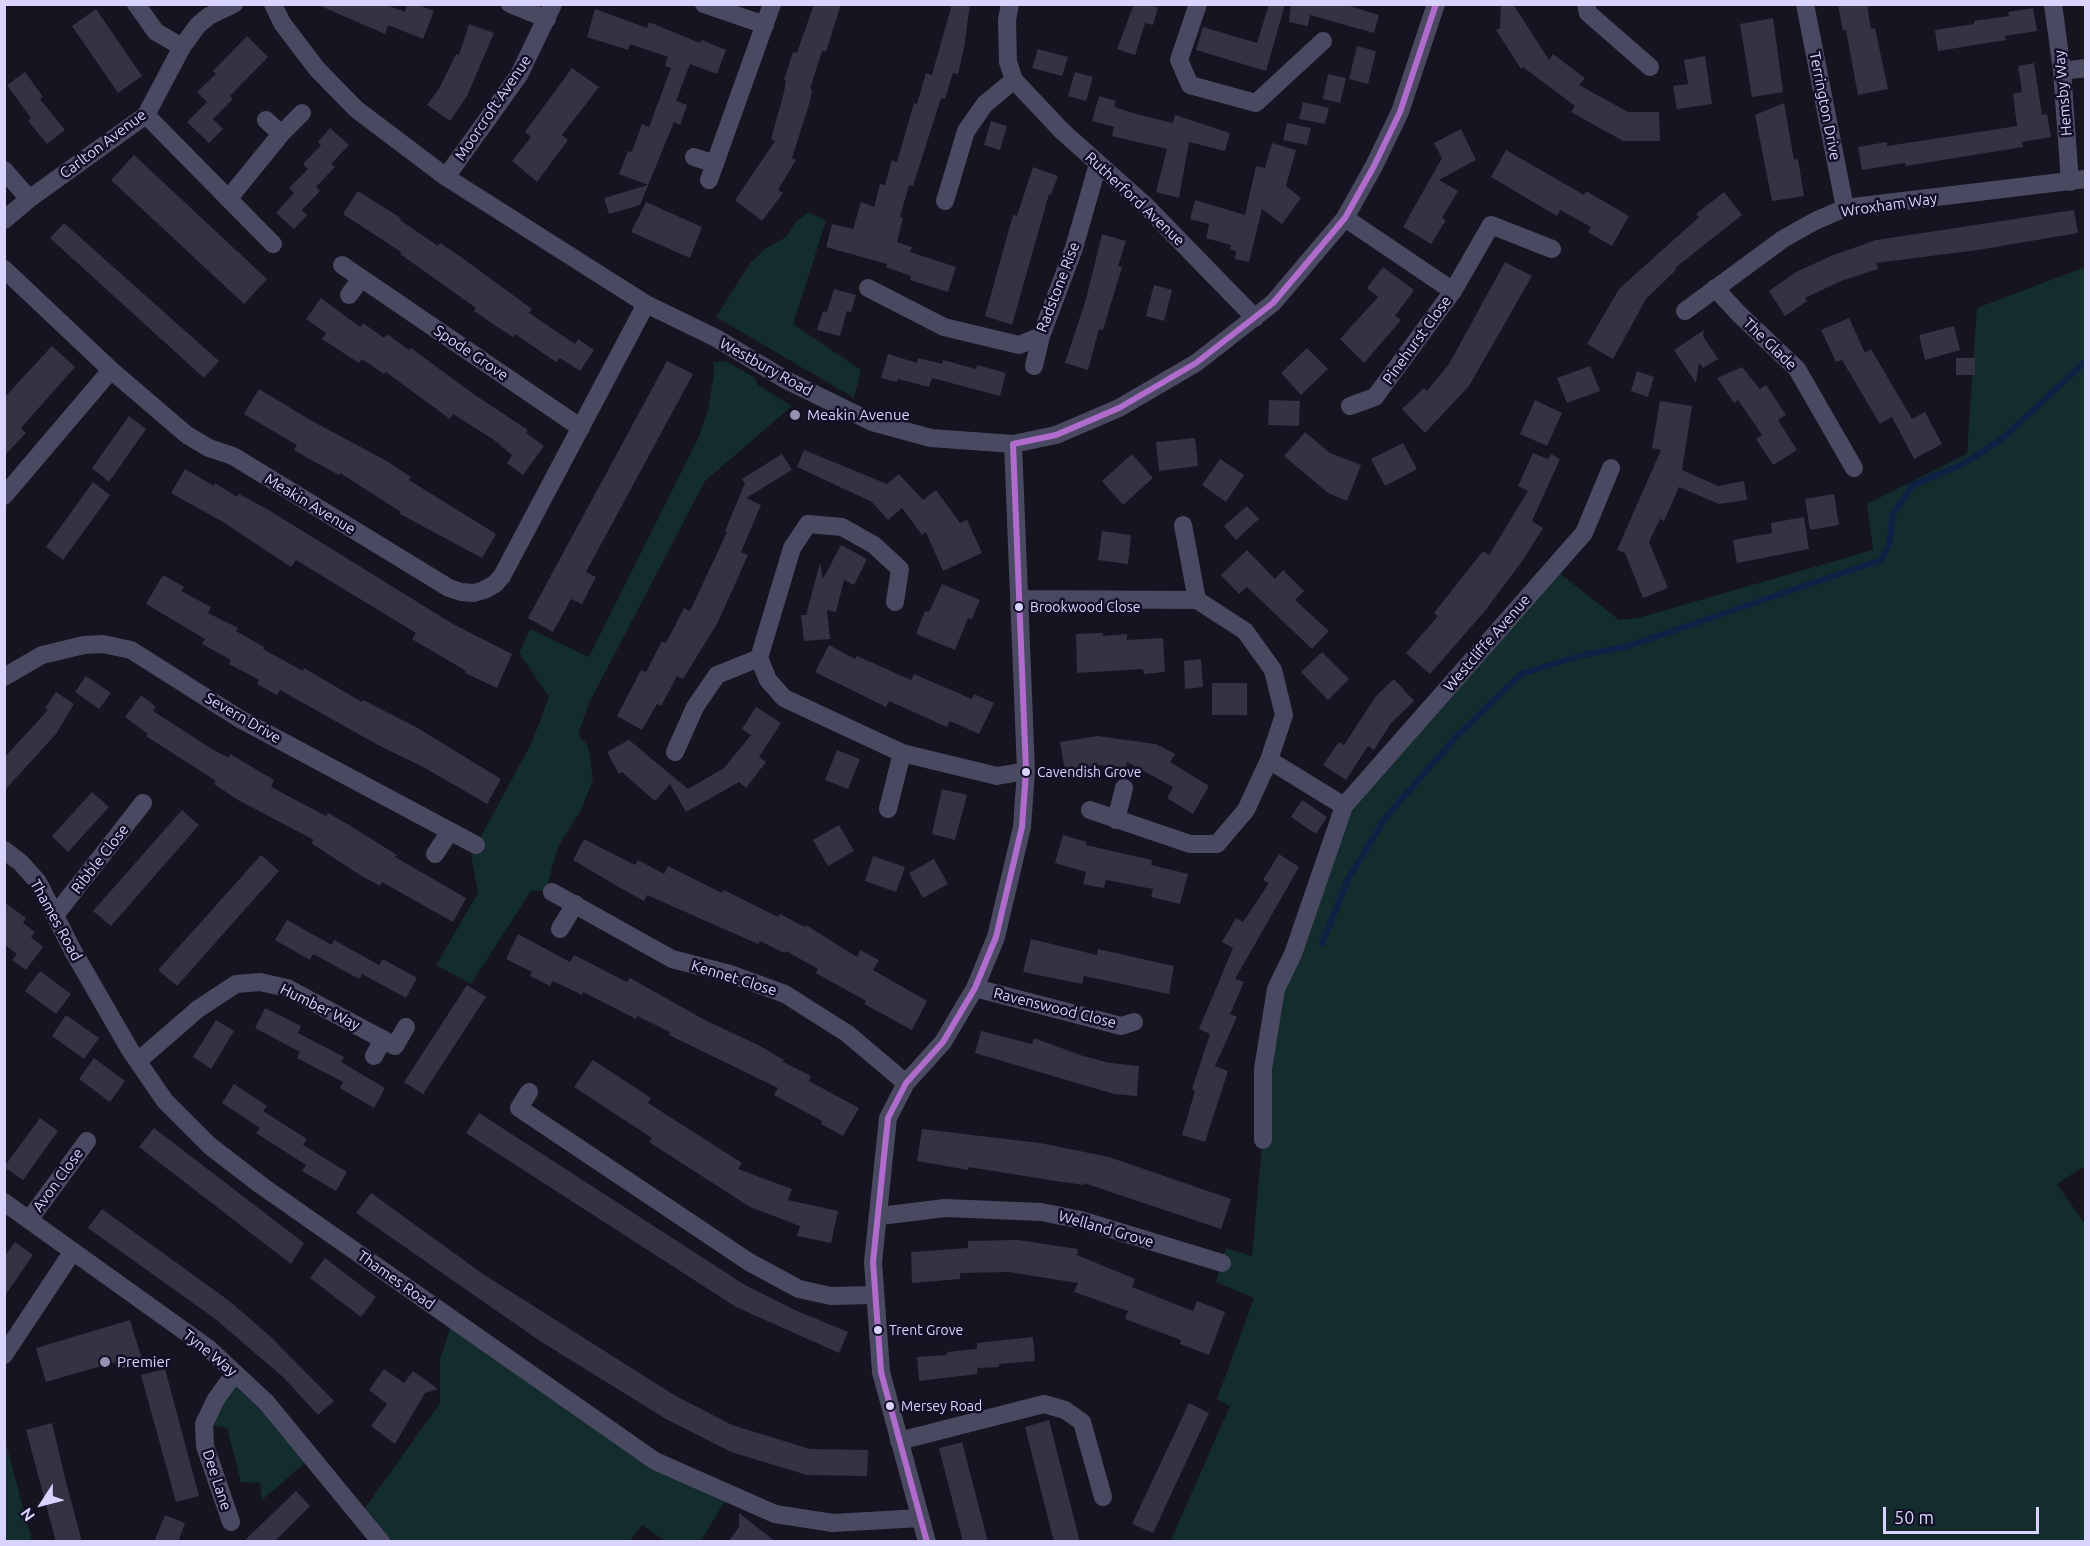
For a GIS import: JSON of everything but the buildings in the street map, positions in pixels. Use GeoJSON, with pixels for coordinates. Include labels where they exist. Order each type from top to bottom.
{"type":"FeatureCollection","features":[{"type":"Feature","properties":{"kind":"street"},"geometry":{"type":"LineString","coordinates":[[136,4],[156,32],[182,47]]}},
{"type":"Feature","properties":{"kind":"street","name":"Carlton Avenue"},"geometry":{"type":"LineString","coordinates":[[4,220],[29,199],[146,115],[182,47],[204,20],[234,4]]}},
{"type":"Feature","properties":{"kind":"street","name":"Westbury Road"},"geometry":{"type":"LineString","coordinates":[[273,4],[282,23],[317,69],[356,110],[446,177],[646,304],[716,338],[786,380],[872,422],[931,438],[1013,444],[1056,435],[1119,408],[1196,363],[1273,303],[1345,218],[1374,166],[1400,112],[1436,4]]}},
{"type":"Feature","properties":{"kind":"street"},"geometry":{"type":"LineString","coordinates":[[510,4],[550,12]]}},
{"type":"Feature","properties":{"kind":"street"},"geometry":{"type":"LineString","coordinates":[[704,4],[765,25]]}},
{"type":"Feature","properties":{"kind":"street"},"geometry":{"type":"LineString","coordinates":[[694,157],[712,172],[772,4]]}},
{"type":"Feature","properties":{"kind":"street"},"geometry":{"type":"LineString","coordinates":[[945,201],[966,130],[985,104],[1014,80],[1008,62],[1007,20],[1010,4]]}},
{"type":"Feature","properties":{"kind":"street"},"geometry":{"type":"LineString","coordinates":[[1198,4],[1179,60],[1190,85],[1256,103],[1323,42]]}},
{"type":"Feature","properties":{"kind":"street"},"geometry":{"type":"LineString","coordinates":[[1586,4],[1588,13],[1650,67]]}},
{"type":"Feature","properties":{"kind":"street","name":"Terrington Drive"},"geometry":{"type":"LineString","coordinates":[[1804,4],[1845,208]]}},
{"type":"Feature","properties":{"kind":"street","name":"Hemsby Way"},"geometry":{"type":"LineString","coordinates":[[2053,4],[2078,181]]}},
{"type":"Feature","properties":{"kind":"street","name":"Moorcroft Avenue"},"geometry":{"type":"LineString","coordinates":[[446,177],[519,75],[550,12]]}},
{"type":"Feature","properties":{"kind":"street"},"geometry":{"type":"LineString","coordinates":[[2062,71],[2085,68]]}},
{"type":"Feature","properties":{"kind":"street","name":"Rutherford Avenue"},"geometry":{"type":"LineString","coordinates":[[1014,80],[1098,164],[1146,206],[1255,318]]}},
{"type":"Feature","properties":{"kind":"street"},"geometry":{"type":"LineString","coordinates":[[229,198],[281,134],[302,113]]}},
{"type":"Feature","properties":{"kind":"street"},"geometry":{"type":"LineString","coordinates":[[146,115],[273,244]]}},
{"type":"Feature","properties":{"kind":"street"},"geometry":{"type":"LineString","coordinates":[[266,120],[281,134]]}},
{"type":"Feature","properties":{"kind":"street","name":"Radstone Rise"},"geometry":{"type":"LineString","coordinates":[[868,288],[944,327],[1019,345],[1041,336],[1074,248],[1098,164]]}},
{"type":"Feature","properties":{"kind":"street"},"geometry":{"type":"LineString","coordinates":[[4,170],[29,199]]}},
{"type":"Feature","properties":{"kind":"street","name":"Wroxham Way"},"geometry":{"type":"LineString","coordinates":[[1684,311],[1783,239],[1845,208],[2078,181]]}},
{"type":"Feature","properties":{"kind":"street","name":"Pinehurst Close"},"geometry":{"type":"LineString","coordinates":[[1345,218],[1453,291]]}},
{"type":"Feature","properties":{"kind":"street","name":"Pinehurst Close"},"geometry":{"type":"LineString","coordinates":[[1350,406],[1375,397],[1453,291],[1491,225],[1552,249]]}},
{"type":"Feature","properties":{"kind":"street","name":"Spode Grove"},"geometry":{"type":"LineString","coordinates":[[342,266],[581,429]]}},
{"type":"Feature","properties":{"kind":"street","name":"Meakin Avenue"},"geometry":{"type":"LineString","coordinates":[[4,269],[111,370],[188,435],[209,448],[233,456],[449,588],[461,592],[484,590],[495,584],[502,576],[646,304]]}},
{"type":"Feature","properties":{"kind":"street"},"geometry":{"type":"LineString","coordinates":[[349,296],[361,278]]}},
{"type":"Feature","properties":{"kind":"street","name":"The Glade"},"geometry":{"type":"LineString","coordinates":[[1715,288],[1738,314],[1797,369],[1854,468]]}},
{"type":"Feature","properties":{"kind":"street"},"geometry":{"type":"LineString","coordinates":[[1034,366],[1041,336]]}},
{"type":"Feature","properties":{"kind":"street"},"geometry":{"type":"LineString","coordinates":[[4,496],[111,370]]}},
{"type":"Feature","properties":{"kind":"street"},"geometry":{"type":"LineString","coordinates":[[927,1542],[881,1372],[873,1263],[888,1118],[906,1083],[943,1042],[975,988],[996,937],[1010,886],[1022,827],[1026,771],[1013,444]]}},
{"type":"Feature","properties":{"kind":"street","name":"Westcliffe Avenue"},"geometry":{"type":"LineString","coordinates":[[1263,1140],[1263,1069],[1276,989],[1293,954],[1344,806],[1584,533],[1611,468]]}},
{"type":"Feature","properties":{"kind":"street"},"geometry":{"type":"LineString","coordinates":[[895,602],[900,569],[874,545],[842,527],[808,524],[792,548],[759,658],[768,680],[783,698],[902,753],[997,776],[1026,771]]}},
{"type":"Feature","properties":{"kind":"street"},"geometry":{"type":"LineString","coordinates":[[1183,525],[1197,600]]}},
{"type":"Feature","properties":{"kind":"street"},"geometry":{"type":"LineString","coordinates":[[1020,599],[1197,600],[1245,631],[1273,670],[1284,715],[1269,760],[1246,810],[1217,844],[1190,844],[1090,810]]}},
{"type":"Feature","properties":{"kind":"street","name":"Severn Drive"},"geometry":{"type":"LineString","coordinates":[[4,677],[42,655],[74,648],[104,644],[131,650],[240,719],[476,845]]}},
{"type":"Feature","properties":{"kind":"street"},"geometry":{"type":"LineString","coordinates":[[675,752],[695,707],[717,675],[759,658]]}},
{"type":"Feature","properties":{"kind":"street"},"geometry":{"type":"LineString","coordinates":[[888,809],[902,753]]}},
{"type":"Feature","properties":{"kind":"street"},"geometry":{"type":"LineString","coordinates":[[1269,760],[1344,806]]}},
{"type":"Feature","properties":{"kind":"street"},"geometry":{"type":"LineString","coordinates":[[1116,820],[1124,788]]}},
{"type":"Feature","properties":{"kind":"street","name":"Ribble Close"},"geometry":{"type":"LineString","coordinates":[[56,914],[143,803]]}},
{"type":"Feature","properties":{"kind":"street"},"geometry":{"type":"LineString","coordinates":[[435,854],[450,831]]}},
{"type":"Feature","properties":{"kind":"street","name":"Thames Road"},"geometry":{"type":"LineString","coordinates":[[4,850],[21,863],[38,882],[73,951],[138,1061],[165,1101],[210,1146],[262,1186],[655,1461],[775,1514],[833,1523],[920,1518]]}},
{"type":"Feature","properties":{"kind":"street","name":"Kennet Close"},"geometry":{"type":"LineString","coordinates":[[552,892],[672,959],[730,974],[785,994],[848,1034],[906,1083]]}},
{"type":"Feature","properties":{"kind":"street"},"geometry":{"type":"LineString","coordinates":[[560,929],[575,904]]}},
{"type":"Feature","properties":{"kind":"street","name":"Humber Way"},"geometry":{"type":"LineString","coordinates":[[138,1061],[198,1009],[236,984],[260,982],[287,988],[383,1039]]}},
{"type":"Feature","properties":{"kind":"street","name":"Ravenswood Close"},"geometry":{"type":"LineString","coordinates":[[975,988],[1121,1026],[1134,1022]]}},
{"type":"Feature","properties":{"kind":"street"},"geometry":{"type":"LineString","coordinates":[[374,1056],[383,1039],[395,1046],[406,1027]]}},
{"type":"Feature","properties":{"kind":"street"},"geometry":{"type":"LineString","coordinates":[[529,1092],[519,1108],[749,1262],[799,1289],[831,1296],[874,1295]]}},
{"type":"Feature","properties":{"kind":"street","name":"Avon Close"},"geometry":{"type":"LineString","coordinates":[[29,1220],[87,1141]]}},
{"type":"Feature","properties":{"kind":"street","name":"Tyne Way"},"geometry":{"type":"LineString","coordinates":[[4,1202],[208,1348],[266,1402],[381,1542]]}},
{"type":"Feature","properties":{"kind":"street","name":"Welland Grove"},"geometry":{"type":"LineString","coordinates":[[879,1216],[945,1208],[1041,1212],[1081,1220],[1222,1263]]}},
{"type":"Feature","properties":{"kind":"street"},"geometry":{"type":"LineString","coordinates":[[4,1354],[73,1251]]}},
{"type":"Feature","properties":{"kind":"street","name":"Dee Lane"},"geometry":{"type":"LineString","coordinates":[[231,1522],[205,1446],[204,1424],[216,1399],[235,1373]]}},
{"type":"Feature","properties":{"kind":"street"},"geometry":{"type":"LineString","coordinates":[[899,1441],[1044,1404],[1065,1410],[1082,1422],[1103,1497]]}},
{"type":"Feature","properties":{"kind":"green space"},"geometry":{"type":"Polygon","coordinates":[[[808,212],[826,221],[793,324],[861,370],[854,398],[716,317],[750,263],[765,249],[786,237],[796,222],[808,212]]]}},
{"type":"Feature","properties":{"kind":"green space"},"geometry":{"type":"Polygon","coordinates":[[[2085,267],[2086,1165],[2057,1184],[2085,1224],[2085,1541],[1170,1542],[1230,1406],[1217,1399],[1254,1298],[1216,1282],[1226,1248],[1252,1256],[1276,989],[1344,806],[1553,568],[1619,620],[1638,618],[1873,550],[1867,504],[1967,454],[1977,308],[2085,267]]]}},
{"type":"Feature","properties":{"kind":"green space"},"geometry":{"type":"Polygon","coordinates":[[[726,361],[754,377],[758,385],[792,406],[705,481],[589,703],[578,734],[588,746],[593,779],[581,810],[559,845],[545,891],[531,891],[471,984],[436,965],[478,893],[471,855],[532,742],[549,697],[519,653],[530,629],[589,657],[697,441],[708,410],[714,374],[713,362],[726,361]]]}},
{"type":"Feature","properties":{"kind":"green space"},"geometry":{"type":"Polygon","coordinates":[[[453,1319],[655,1461],[729,1494],[701,1541],[665,1541],[642,1525],[630,1541],[383,1541],[360,1515],[440,1403],[440,1359],[453,1319]]]}},
{"type":"Feature","properties":{"kind":"green space"},"geometry":{"type":"Polygon","coordinates":[[[235,1373],[312,1457],[262,1500],[260,1483],[241,1482],[227,1428],[204,1424],[235,1373]]]}},
{"type":"Feature","properties":{"kind":"green space"},"geometry":{"type":"Polygon","coordinates":[[[5,1440],[32,1541],[5,1541],[5,1440]]]}},
{"type":"Feature","properties":{"kind":"waterway"},"geometry":{"type":"LineString","coordinates":[[1322,943],[1348,879],[1386,817],[1455,738],[1521,674],[1583,655],[1625,647],[1881,560],[1889,544],[1893,514],[1913,485],[1963,464],[2002,439],[2086,361]]}},
{"type":"Feature","properties":{"kind":"transit line"},"geometry":{"type":"LineString","coordinates":[[927,1542],[881,1372],[873,1262],[888,1118],[906,1083],[943,1042],[975,988],[996,937],[1022,827],[1026,771],[1013,444],[1056,435],[1119,408],[1196,363],[1273,303],[1345,218],[1374,166],[1400,112],[1436,4]]}},
{"type":"Feature","properties":{"kind":"place","name":"Meakin Avenue"},"geometry":{"type":"Point","coordinates":[795,415]}},
{"type":"Feature","properties":{"kind":"place","name":"Brookwood Close"},"geometry":{"type":"Point","coordinates":[1019,607]}},
{"type":"Feature","properties":{"kind":"place","name":"Cavendish Grove"},"geometry":{"type":"Point","coordinates":[1026,772]}},
{"type":"Feature","properties":{"kind":"place","name":"Trent Grove"},"geometry":{"type":"Point","coordinates":[878,1330]}},
{"type":"Feature","properties":{"kind":"place","name":"Premier"},"geometry":{"type":"Point","coordinates":[105,1362]}},
{"type":"Feature","properties":{"kind":"place","name":"Mersey Road"},"geometry":{"type":"Point","coordinates":[890,1406]}}]}
